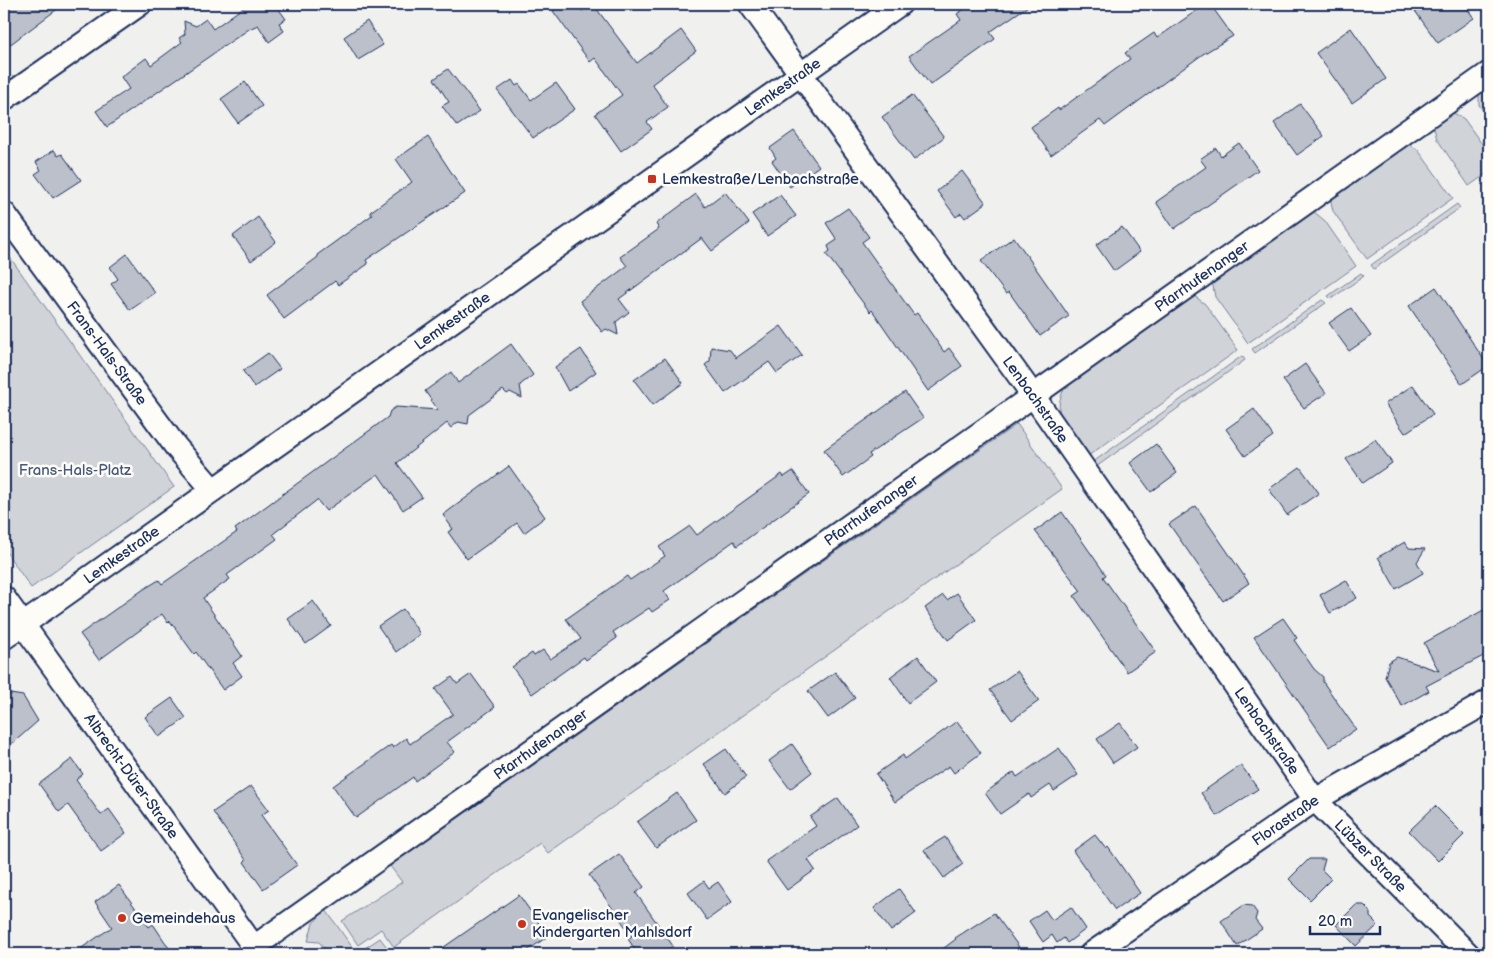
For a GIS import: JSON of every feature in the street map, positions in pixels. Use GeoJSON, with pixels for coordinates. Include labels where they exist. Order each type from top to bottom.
{"type":"FeatureCollection","features":[{"type":"Feature","properties":{"kind":"street"},"geometry":{"type":"LineString","coordinates":[[4,99],[140,4]]}},
{"type":"Feature","properties":{"kind":"street","name":"Lenbachstraße"},"geometry":{"type":"LineString","coordinates":[[750,4],[1032,394],[1315,800]]}},
{"type":"Feature","properties":{"kind":"street","name":"Lemkestraße"},"geometry":{"type":"LineString","coordinates":[[4,638],[383,367],[749,112],[900,4]]}},
{"type":"Feature","properties":{"kind":"street","name":"Pfarrhufenanger"},"geometry":{"type":"LineString","coordinates":[[256,950],[1032,394],[1489,73]]}},
{"type":"Feature","properties":{"kind":"street","name":"Frans-Hals-Straße"},"geometry":{"type":"LineString","coordinates":[[4,213],[165,432],[213,490]]}},
{"type":"Feature","properties":{"kind":"street","name":"Albrecht-Dürer-Straße"},"geometry":{"type":"LineString","coordinates":[[4,598],[256,950]]}},
{"type":"Feature","properties":{"kind":"street","name":"Florastraße"},"geometry":{"type":"LineString","coordinates":[[1092,954],[1315,800],[1489,701]]}},
{"type":"Feature","properties":{"kind":"street","name":"Lübzer Straße"},"geometry":{"type":"LineString","coordinates":[[1315,800],[1468,954]]}},
{"type":"Feature","properties":{"kind":"green space"},"geometry":{"type":"Polygon","coordinates":[[[1489,84],[1489,119],[1479,105],[1479,92],[1489,84]]]}},
{"type":"Feature","properties":{"kind":"green space"},"geometry":{"type":"Polygon","coordinates":[[[1452,112],[1464,119],[1489,154],[1489,172],[1469,186],[1437,139],[1433,125],[1452,112]]]}},
{"type":"Feature","properties":{"kind":"green space"},"geometry":{"type":"Polygon","coordinates":[[[1408,143],[1418,150],[1453,198],[1367,259],[1333,211],[1330,197],[1408,143]]]}},
{"type":"Feature","properties":{"kind":"green space"},"geometry":{"type":"Polygon","coordinates":[[[1457,204],[1460,208],[1374,269],[1371,265],[1457,204]]]}},
{"type":"Feature","properties":{"kind":"green space"},"geometry":{"type":"Polygon","coordinates":[[[1312,210],[1325,221],[1356,266],[1248,343],[1215,297],[1212,281],[1312,210]]]}},
{"type":"Feature","properties":{"kind":"green space","name":"Frans-Hals-Platz"},"geometry":{"type":"Polygon","coordinates":[[[4,249],[174,487],[31,588],[4,549],[4,249]]]}},
{"type":"Feature","properties":{"kind":"green space"},"geometry":{"type":"Polygon","coordinates":[[[1361,273],[1364,276],[1331,299],[1328,296],[1361,273]]]}},
{"type":"Feature","properties":{"kind":"green space"},"geometry":{"type":"Polygon","coordinates":[[[1193,295],[1205,304],[1238,350],[1088,456],[1068,431],[1060,414],[1061,395],[1067,384],[1193,295]]]}},
{"type":"Feature","properties":{"kind":"green space"},"geometry":{"type":"Polygon","coordinates":[[[1322,300],[1326,303],[1255,353],[1252,349],[1322,300]]]}},
{"type":"Feature","properties":{"kind":"green space"},"geometry":{"type":"Polygon","coordinates":[[[1242,356],[1245,360],[1096,467],[1093,462],[1242,356]]]}},
{"type":"Feature","properties":{"kind":"green space"},"geometry":{"type":"Polygon","coordinates":[[[1017,424],[1062,489],[548,853],[540,843],[394,947],[381,929],[358,945],[342,921],[402,882],[390,866],[1017,424]]]}},
{"type":"Feature","properties":{"kind":"green space"},"geometry":{"type":"Polygon","coordinates":[[[326,910],[357,954],[330,954],[319,942],[308,941],[313,923],[326,910]]]}},
{"type":"Feature","properties":{"kind":"green space"},"geometry":{"type":"Polygon","coordinates":[[[380,938],[389,950],[384,954],[365,954],[362,950],[380,938]]]}},
{"type":"Feature","properties":{"kind":"building"},"geometry":{"type":"Polygon","coordinates":[[[4,4],[64,4],[4,49],[4,4]]]}},
{"type":"Feature","properties":{"kind":"building"},"geometry":{"type":"Polygon","coordinates":[[[248,4],[275,4],[286,19],[279,23],[284,31],[269,42],[258,25],[249,29],[107,127],[96,111],[129,89],[121,77],[146,58],[151,65],[182,42],[179,38],[185,34],[184,21],[196,26],[206,19],[213,29],[248,4]]]}},
{"type":"Feature","properties":{"kind":"building"},"geometry":{"type":"Polygon","coordinates":[[[563,4],[577,4],[582,11],[593,4],[637,63],[681,30],[696,51],[652,84],[668,107],[647,122],[652,129],[621,151],[595,114],[622,95],[595,58],[590,62],[553,11],[563,4]]]}},
{"type":"Feature","properties":{"kind":"building"},"geometry":{"type":"Polygon","coordinates":[[[972,4],[1031,4],[990,32],[995,39],[930,85],[909,56],[961,20],[957,14],[972,4]]]}},
{"type":"Feature","properties":{"kind":"building"},"geometry":{"type":"Polygon","coordinates":[[[1206,4],[1210,4],[1233,36],[1203,54],[1105,126],[1100,120],[1051,155],[1031,127],[1058,108],[1059,110],[1130,59],[1125,53],[1154,33],[1157,38],[1206,4]]]}},
{"type":"Feature","properties":{"kind":"building"},"geometry":{"type":"Polygon","coordinates":[[[1410,4],[1464,4],[1474,18],[1438,43],[1410,4]]]}},
{"type":"Feature","properties":{"kind":"building"},"geometry":{"type":"Polygon","coordinates":[[[367,21],[383,45],[358,60],[344,37],[367,21]]]}},
{"type":"Feature","properties":{"kind":"building"},"geometry":{"type":"Polygon","coordinates":[[[1351,28],[1386,79],[1352,103],[1316,53],[1351,28]]]}},
{"type":"Feature","properties":{"kind":"building"},"geometry":{"type":"Polygon","coordinates":[[[448,69],[480,111],[457,126],[442,106],[449,102],[434,79],[448,69]]]}},
{"type":"Feature","properties":{"kind":"building"},"geometry":{"type":"Polygon","coordinates":[[[512,80],[516,86],[519,84],[531,100],[556,83],[575,109],[533,138],[497,90],[512,80]]]}},
{"type":"Feature","properties":{"kind":"building"},"geometry":{"type":"Polygon","coordinates":[[[245,82],[262,106],[238,123],[221,99],[245,82]]]}},
{"type":"Feature","properties":{"kind":"building"},"geometry":{"type":"Polygon","coordinates":[[[912,95],[944,137],[914,160],[882,117],[912,95]]]}},
{"type":"Feature","properties":{"kind":"building"},"geometry":{"type":"Polygon","coordinates":[[[1300,104],[1324,136],[1297,155],[1274,123],[1300,104]]]}},
{"type":"Feature","properties":{"kind":"building"},"geometry":{"type":"Polygon","coordinates":[[[794,131],[819,166],[790,187],[772,161],[776,158],[770,148],[794,131]]]}},
{"type":"Feature","properties":{"kind":"building"},"geometry":{"type":"Polygon","coordinates":[[[428,137],[465,193],[366,260],[368,264],[338,285],[335,281],[284,319],[267,295],[318,257],[317,255],[372,215],[370,212],[412,182],[396,159],[428,137]]]}},
{"type":"Feature","properties":{"kind":"building"},"geometry":{"type":"Polygon","coordinates":[[[1239,143],[1258,170],[1174,229],[1156,202],[1206,167],[1200,159],[1216,148],[1221,156],[1239,143]]]}},
{"type":"Feature","properties":{"kind":"building"},"geometry":{"type":"Polygon","coordinates":[[[54,150],[58,156],[62,154],[81,180],[53,198],[35,174],[41,170],[36,162],[54,150]]]}},
{"type":"Feature","properties":{"kind":"building"},"geometry":{"type":"Polygon","coordinates":[[[962,171],[986,203],[965,218],[961,213],[956,217],[937,191],[962,171]]]}},
{"type":"Feature","properties":{"kind":"building"},"geometry":{"type":"Polygon","coordinates":[[[725,192],[749,223],[712,251],[702,238],[619,299],[629,312],[616,322],[618,335],[606,329],[602,332],[580,301],[627,266],[620,257],[659,229],[656,224],[696,194],[705,207],[725,192]]]}},
{"type":"Feature","properties":{"kind":"building"},"geometry":{"type":"Polygon","coordinates":[[[780,195],[796,216],[767,236],[752,214],[780,195]]]}},
{"type":"Feature","properties":{"kind":"building"},"geometry":{"type":"Polygon","coordinates":[[[848,208],[869,237],[862,242],[914,315],[917,313],[944,352],[949,348],[962,366],[928,391],[872,310],[870,312],[826,254],[830,251],[828,246],[837,240],[826,223],[848,208]]]}},
{"type":"Feature","properties":{"kind":"building"},"geometry":{"type":"Polygon","coordinates":[[[258,217],[276,242],[251,261],[233,236],[258,217]]]}},
{"type":"Feature","properties":{"kind":"building"},"geometry":{"type":"Polygon","coordinates":[[[1122,227],[1140,252],[1114,271],[1096,245],[1122,227]]]}},
{"type":"Feature","properties":{"kind":"building"},"geometry":{"type":"Polygon","coordinates":[[[1014,237],[1069,316],[1040,336],[1009,292],[1006,294],[981,261],[1014,237]]]}},
{"type":"Feature","properties":{"kind":"building"},"geometry":{"type":"Polygon","coordinates":[[[127,254],[155,293],[130,310],[111,284],[118,279],[110,267],[127,254]]]}},
{"type":"Feature","properties":{"kind":"building"},"geometry":{"type":"Polygon","coordinates":[[[1436,287],[1488,366],[1462,384],[1409,306],[1436,287]]]}},
{"type":"Feature","properties":{"kind":"building"},"geometry":{"type":"Polygon","coordinates":[[[1351,308],[1371,336],[1349,351],[1329,323],[1351,308]]]}},
{"type":"Feature","properties":{"kind":"building"},"geometry":{"type":"Polygon","coordinates":[[[781,326],[802,355],[777,373],[769,362],[725,393],[705,365],[710,361],[711,347],[730,350],[736,358],[781,326]]]}},
{"type":"Feature","properties":{"kind":"building"},"geometry":{"type":"Polygon","coordinates":[[[511,344],[533,375],[520,385],[522,398],[510,392],[507,394],[503,390],[469,415],[468,424],[458,422],[451,428],[447,423],[397,463],[422,497],[403,510],[378,474],[326,511],[317,500],[273,534],[277,539],[227,575],[230,579],[203,598],[242,656],[233,663],[242,676],[223,690],[196,652],[194,654],[170,621],[168,623],[162,614],[99,660],[80,634],[144,589],[159,580],[162,584],[237,532],[235,529],[388,417],[390,411],[396,407],[438,410],[425,391],[451,372],[458,383],[511,344]]]}},
{"type":"Feature","properties":{"kind":"building"},"geometry":{"type":"Polygon","coordinates":[[[581,349],[596,372],[568,391],[555,367],[581,349]]]}},
{"type":"Feature","properties":{"kind":"building"},"geometry":{"type":"Polygon","coordinates":[[[268,353],[280,369],[254,387],[243,371],[268,353]]]}},
{"type":"Feature","properties":{"kind":"building"},"geometry":{"type":"Polygon","coordinates":[[[665,358],[683,383],[653,405],[634,380],[665,358]]]}},
{"type":"Feature","properties":{"kind":"building"},"geometry":{"type":"Polygon","coordinates":[[[1305,364],[1326,393],[1304,408],[1283,380],[1305,364]]]}},
{"type":"Feature","properties":{"kind":"building"},"geometry":{"type":"Polygon","coordinates":[[[1413,385],[1433,414],[1405,433],[1385,404],[1413,385]]]}},
{"type":"Feature","properties":{"kind":"building"},"geometry":{"type":"Polygon","coordinates":[[[905,392],[923,418],[869,454],[871,457],[843,477],[824,450],[905,392]]]}},
{"type":"Feature","properties":{"kind":"building"},"geometry":{"type":"Polygon","coordinates":[[[1254,409],[1273,436],[1245,456],[1226,429],[1254,409]]]}},
{"type":"Feature","properties":{"kind":"building"},"geometry":{"type":"Polygon","coordinates":[[[1375,439],[1392,463],[1363,483],[1346,459],[1375,439]]]}},
{"type":"Feature","properties":{"kind":"building"},"geometry":{"type":"Polygon","coordinates":[[[1156,444],[1177,473],[1151,492],[1130,463],[1156,444]]]}},
{"type":"Feature","properties":{"kind":"building"},"geometry":{"type":"Polygon","coordinates":[[[509,466],[545,517],[524,533],[517,523],[467,559],[448,532],[453,529],[443,515],[509,466]]]}},
{"type":"Feature","properties":{"kind":"building"},"geometry":{"type":"Polygon","coordinates":[[[1300,467],[1319,493],[1287,515],[1269,489],[1300,467]]]}},
{"type":"Feature","properties":{"kind":"building"},"geometry":{"type":"Polygon","coordinates":[[[793,471],[809,494],[737,546],[734,541],[664,591],[670,600],[652,612],[649,608],[613,632],[617,638],[586,660],[584,657],[532,694],[512,667],[532,653],[534,656],[543,650],[550,659],[581,639],[566,619],[627,576],[630,580],[665,556],[659,547],[690,526],[697,535],[782,474],[784,477],[793,471]]]}},
{"type":"Feature","properties":{"kind":"building"},"geometry":{"type":"Polygon","coordinates":[[[1196,506],[1249,583],[1223,601],[1169,524],[1196,506]]]}},
{"type":"Feature","properties":{"kind":"building"},"geometry":{"type":"Polygon","coordinates":[[[1062,512],[1106,575],[1103,577],[1156,652],[1127,672],[1074,596],[1081,591],[1035,531],[1062,512]]]}},
{"type":"Feature","properties":{"kind":"building"},"geometry":{"type":"Polygon","coordinates":[[[1405,542],[1409,548],[1425,549],[1417,562],[1423,573],[1396,589],[1378,557],[1405,542]]]}},
{"type":"Feature","properties":{"kind":"building"},"geometry":{"type":"Polygon","coordinates":[[[1346,580],[1357,598],[1330,613],[1320,595],[1346,580]]]}},
{"type":"Feature","properties":{"kind":"building"},"geometry":{"type":"Polygon","coordinates":[[[957,593],[976,620],[948,640],[925,608],[943,595],[947,600],[957,593]]]}},
{"type":"Feature","properties":{"kind":"building"},"geometry":{"type":"Polygon","coordinates":[[[313,601],[331,626],[306,644],[288,619],[313,601]]]}},
{"type":"Feature","properties":{"kind":"building"},"geometry":{"type":"Polygon","coordinates":[[[1489,607],[1489,653],[1426,686],[1429,691],[1402,706],[1385,677],[1389,662],[1397,657],[1439,671],[1424,643],[1489,607]]]}},
{"type":"Feature","properties":{"kind":"building"},"geometry":{"type":"Polygon","coordinates":[[[403,609],[420,634],[396,652],[378,626],[403,609]]]}},
{"type":"Feature","properties":{"kind":"building"},"geometry":{"type":"Polygon","coordinates":[[[1283,618],[1297,638],[1294,640],[1314,669],[1323,677],[1323,682],[1356,729],[1330,747],[1254,637],[1283,618]]]}},
{"type":"Feature","properties":{"kind":"building"},"geometry":{"type":"Polygon","coordinates":[[[918,656],[936,682],[908,703],[890,677],[918,656]]]}},
{"type":"Feature","properties":{"kind":"building"},"geometry":{"type":"Polygon","coordinates":[[[1017,671],[1039,701],[1012,720],[990,690],[1017,671]]]}},
{"type":"Feature","properties":{"kind":"building"},"geometry":{"type":"Polygon","coordinates":[[[835,672],[855,698],[828,718],[808,691],[835,672]]]}},
{"type":"Feature","properties":{"kind":"building"},"geometry":{"type":"Polygon","coordinates":[[[471,674],[495,707],[447,742],[455,752],[415,781],[413,777],[356,818],[333,786],[391,745],[393,748],[406,738],[410,744],[453,714],[435,689],[452,677],[457,684],[471,674]]]}},
{"type":"Feature","properties":{"kind":"building"},"geometry":{"type":"Polygon","coordinates":[[[4,693],[23,696],[38,721],[4,751],[4,693]]]}},
{"type":"Feature","properties":{"kind":"building"},"geometry":{"type":"Polygon","coordinates":[[[172,698],[186,718],[159,737],[145,717],[172,698]]]}},
{"type":"Feature","properties":{"kind":"building"},"geometry":{"type":"Polygon","coordinates":[[[957,721],[981,753],[954,773],[949,766],[895,802],[876,774],[903,755],[905,759],[957,721]]]}},
{"type":"Feature","properties":{"kind":"building"},"geometry":{"type":"Polygon","coordinates":[[[1120,723],[1137,747],[1113,763],[1097,739],[1120,723]]]}},
{"type":"Feature","properties":{"kind":"building"},"geometry":{"type":"Polygon","coordinates":[[[792,744],[812,772],[790,789],[769,761],[792,744]]]}},
{"type":"Feature","properties":{"kind":"building"},"geometry":{"type":"Polygon","coordinates":[[[1059,748],[1078,775],[1054,791],[1050,785],[1031,798],[1029,794],[1000,814],[985,793],[1014,772],[1017,777],[1059,748]]]}},
{"type":"Feature","properties":{"kind":"building"},"geometry":{"type":"Polygon","coordinates":[[[726,749],[746,777],[725,793],[704,764],[726,749]]]}},
{"type":"Feature","properties":{"kind":"building"},"geometry":{"type":"Polygon","coordinates":[[[72,759],[83,774],[76,780],[101,815],[109,809],[126,833],[101,851],[68,805],[59,812],[39,784],[72,759]]]}},
{"type":"Feature","properties":{"kind":"building"},"geometry":{"type":"Polygon","coordinates":[[[1241,765],[1258,789],[1217,816],[1201,793],[1241,765]]]}},
{"type":"Feature","properties":{"kind":"building"},"geometry":{"type":"Polygon","coordinates":[[[251,786],[269,810],[261,815],[297,865],[263,889],[244,862],[246,860],[213,812],[251,786]]]}},
{"type":"Feature","properties":{"kind":"building"},"geometry":{"type":"Polygon","coordinates":[[[677,793],[696,820],[656,848],[637,822],[677,793]]]}},
{"type":"Feature","properties":{"kind":"building"},"geometry":{"type":"Polygon","coordinates":[[[838,798],[857,825],[808,860],[815,870],[787,890],[766,861],[816,826],[810,817],[838,798]]]}},
{"type":"Feature","properties":{"kind":"building"},"geometry":{"type":"Polygon","coordinates":[[[1435,806],[1464,835],[1438,861],[1409,831],[1435,806]]]}},
{"type":"Feature","properties":{"kind":"building"},"geometry":{"type":"Polygon","coordinates":[[[1095,835],[1106,849],[1108,847],[1140,893],[1115,910],[1073,851],[1095,835]]]}},
{"type":"Feature","properties":{"kind":"building"},"geometry":{"type":"Polygon","coordinates":[[[945,837],[963,864],[944,878],[924,850],[945,837]]]}},
{"type":"Feature","properties":{"kind":"building"},"geometry":{"type":"Polygon","coordinates":[[[619,854],[644,887],[636,893],[673,946],[661,954],[638,954],[628,939],[632,936],[589,875],[619,854]]]}},
{"type":"Feature","properties":{"kind":"building"},"geometry":{"type":"Polygon","coordinates":[[[1309,859],[1325,859],[1322,870],[1331,879],[1310,900],[1289,879],[1309,859]]]}},
{"type":"Feature","properties":{"kind":"building"},"geometry":{"type":"Polygon","coordinates":[[[704,881],[709,888],[718,882],[732,902],[707,920],[688,893],[704,881]]]}},
{"type":"Feature","properties":{"kind":"building","name":"Gemeindehaus"},"geometry":{"type":"Polygon","coordinates":[[[119,885],[149,927],[153,924],[173,954],[73,954],[112,927],[95,902],[119,885]]]}},
{"type":"Feature","properties":{"kind":"building"},"geometry":{"type":"Polygon","coordinates":[[[899,889],[916,913],[891,931],[874,908],[899,889]]]}},
{"type":"Feature","properties":{"kind":"building"},"geometry":{"type":"Polygon","coordinates":[[[519,895],[548,936],[523,954],[434,954],[519,895]]]}},
{"type":"Feature","properties":{"kind":"building"},"geometry":{"type":"Polygon","coordinates":[[[1244,905],[1252,906],[1257,913],[1255,920],[1262,929],[1237,946],[1221,921],[1244,905]]]}},
{"type":"Feature","properties":{"kind":"building"},"geometry":{"type":"Polygon","coordinates":[[[1356,905],[1364,905],[1370,911],[1370,917],[1378,925],[1356,946],[1336,925],[1356,905]]]}},
{"type":"Feature","properties":{"kind":"building"},"geometry":{"type":"Polygon","coordinates":[[[1071,907],[1086,929],[1067,943],[1064,938],[1057,943],[1052,935],[1043,942],[1029,921],[1045,910],[1052,920],[1071,907]]]}},
{"type":"Feature","properties":{"kind":"building"},"geometry":{"type":"Polygon","coordinates":[[[994,913],[1019,947],[1009,954],[936,954],[955,938],[994,913]]]}},
{"type":"Feature","properties":{"kind":"place","name":"Lemkestraße/Lenbachstraße"},"geometry":{"type":"Point","coordinates":[652,179]}},
{"type":"Feature","properties":{"kind":"place","name":"Gemeindehaus"},"geometry":{"type":"Point","coordinates":[122,918]}},
{"type":"Feature","properties":{"kind":"place","name":"Evangelischer Kindergarten Mahlsdorf"},"geometry":{"type":"Point","coordinates":[522,924]}}]}
